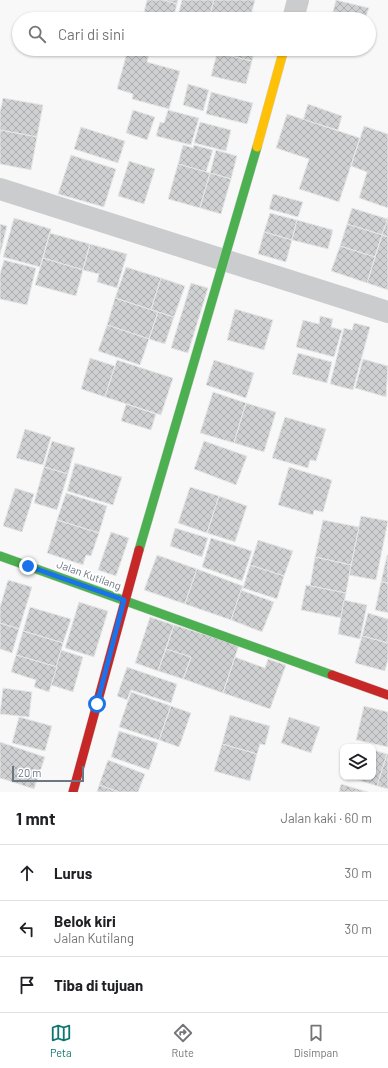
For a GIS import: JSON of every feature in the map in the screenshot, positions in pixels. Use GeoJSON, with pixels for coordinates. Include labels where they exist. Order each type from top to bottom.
{"type":"FeatureCollection","features":[{"type":"Feature","properties":{"kind":"street"},"geometry":{"type":"LineString","coordinates":[[294,12],[298,0]]}},
{"type":"Feature","properties":{"kind":"street"},"geometry":{"type":"LineString","coordinates":[[73,792],[124,600],[225,260],[282,56]]}},
{"type":"Feature","properties":{"kind":"street"},"geometry":{"type":"LineString","coordinates":[[0,189],[388,312]]}},
{"type":"Feature","properties":{"kind":"street","name":"Jalan Kutilang"},"geometry":{"type":"LineString","coordinates":[[0,556],[388,695]]}},
{"type":"Feature","properties":{"kind":"building"},"geometry":{"type":"Polygon","coordinates":[[[147,0],[164,0],[177,4],[175,12],[144,12],[147,0]]]}},
{"type":"Feature","properties":{"kind":"building"},"geometry":{"type":"Polygon","coordinates":[[[164,0],[178,0],[177,4],[164,0]]]}},
{"type":"Feature","properties":{"kind":"building"},"geometry":{"type":"Polygon","coordinates":[[[182,0],[214,0],[211,12],[179,12],[182,0]]]}},
{"type":"Feature","properties":{"kind":"building"},"geometry":{"type":"Polygon","coordinates":[[[214,0],[255,0],[252,12],[211,12],[214,0]]]}},
{"type":"Feature","properties":{"kind":"building"},"geometry":{"type":"Polygon","coordinates":[[[336,0],[369,8],[368,12],[333,12],[336,0]]]}},
{"type":"Feature","properties":{"kind":"building"},"geometry":{"type":"Polygon","coordinates":[[[126,56],[148,56],[147,62],[180,71],[169,109],[132,99],[133,94],[117,89],[126,56]]]}},
{"type":"Feature","properties":{"kind":"building"},"geometry":{"type":"Polygon","coordinates":[[[216,56],[230,56],[252,61],[246,84],[211,76],[216,56]]]}},
{"type":"Feature","properties":{"kind":"building"},"geometry":{"type":"Polygon","coordinates":[[[230,56],[253,56],[252,61],[230,56]]]}},
{"type":"Feature","properties":{"kind":"building"},"geometry":{"type":"Polygon","coordinates":[[[188,84],[209,90],[203,111],[183,105],[188,84]]]}},
{"type":"Feature","properties":{"kind":"building"},"geometry":{"type":"Polygon","coordinates":[[[211,92],[253,103],[247,124],[206,114],[211,92]]]}},
{"type":"Feature","properties":{"kind":"building"},"geometry":{"type":"Polygon","coordinates":[[[3,98],[43,105],[37,137],[0,130],[0,112],[3,98]]]}},
{"type":"Feature","properties":{"kind":"building"},"geometry":{"type":"Polygon","coordinates":[[[308,104],[342,116],[338,130],[303,120],[308,104]]]}},
{"type":"Feature","properties":{"kind":"building"},"geometry":{"type":"Polygon","coordinates":[[[133,110],[155,117],[147,140],[126,133],[133,110]]]}},
{"type":"Feature","properties":{"kind":"building"},"geometry":{"type":"Polygon","coordinates":[[[168,110],[199,118],[191,145],[156,136],[160,122],[164,123],[168,110]]]}},
{"type":"Feature","properties":{"kind":"building"},"geometry":{"type":"Polygon","coordinates":[[[287,114],[360,138],[339,202],[299,189],[309,159],[276,148],[287,114]]]}},
{"type":"Feature","properties":{"kind":"building"},"geometry":{"type":"Polygon","coordinates":[[[200,122],[231,130],[226,151],[194,143],[200,122]]]}},
{"type":"Feature","properties":{"kind":"building"},"geometry":{"type":"Polygon","coordinates":[[[364,126],[388,134],[388,208],[359,198],[367,172],[351,166],[364,126]]]}},
{"type":"Feature","properties":{"kind":"building"},"geometry":{"type":"Polygon","coordinates":[[[81,127],[125,141],[118,163],[74,149],[81,127]]]}},
{"type":"Feature","properties":{"kind":"building"},"geometry":{"type":"Polygon","coordinates":[[[0,130],[37,137],[31,170],[0,164],[0,130]]]}},
{"type":"Feature","properties":{"kind":"building"},"geometry":{"type":"Polygon","coordinates":[[[183,145],[193,148],[194,145],[213,150],[206,172],[178,164],[183,145]]]}},
{"type":"Feature","properties":{"kind":"building"},"geometry":{"type":"Polygon","coordinates":[[[216,150],[237,156],[231,179],[210,173],[216,150]]]}},
{"type":"Feature","properties":{"kind":"building"},"geometry":{"type":"Polygon","coordinates":[[[71,155],[116,169],[104,207],[58,194],[71,155]]]}},
{"type":"Feature","properties":{"kind":"building"},"geometry":{"type":"Polygon","coordinates":[[[129,161],[155,169],[144,204],[118,196],[129,161]]]}},
{"type":"Feature","properties":{"kind":"building"},"geometry":{"type":"Polygon","coordinates":[[[178,164],[210,173],[200,208],[168,199],[178,164]]]}},
{"type":"Feature","properties":{"kind":"building"},"geometry":{"type":"Polygon","coordinates":[[[210,173],[231,179],[221,214],[200,208],[210,173]]]}},
{"type":"Feature","properties":{"kind":"building"},"geometry":{"type":"Polygon","coordinates":[[[273,194],[303,202],[298,217],[269,209],[273,194]]]}},
{"type":"Feature","properties":{"kind":"building"},"geometry":{"type":"Polygon","coordinates":[[[352,208],[388,219],[382,235],[347,224],[352,208]]]}},
{"type":"Feature","properties":{"kind":"building"},"geometry":{"type":"Polygon","coordinates":[[[270,213],[297,220],[292,240],[264,232],[270,213]]]}},
{"type":"Feature","properties":{"kind":"building"},"geometry":{"type":"Polygon","coordinates":[[[388,217],[388,237],[382,235],[388,217]]]}},
{"type":"Feature","properties":{"kind":"building"},"geometry":{"type":"Polygon","coordinates":[[[14,218],[51,229],[40,267],[3,257],[14,218]]]}},
{"type":"Feature","properties":{"kind":"building"},"geometry":{"type":"Polygon","coordinates":[[[297,220],[333,230],[328,249],[292,240],[297,220]]]}},
{"type":"Feature","properties":{"kind":"building"},"geometry":{"type":"Polygon","coordinates":[[[0,224],[7,226],[0,255],[0,224]]]}},
{"type":"Feature","properties":{"kind":"building"},"geometry":{"type":"Polygon","coordinates":[[[347,224],[382,235],[375,257],[340,246],[347,224]]]}},
{"type":"Feature","properties":{"kind":"building"},"geometry":{"type":"Polygon","coordinates":[[[264,232],[292,240],[286,262],[258,254],[264,232]]]}},
{"type":"Feature","properties":{"kind":"building"},"geometry":{"type":"Polygon","coordinates":[[[50,233],[90,244],[83,270],[43,258],[50,233]]]}},
{"type":"Feature","properties":{"kind":"building"},"geometry":{"type":"Polygon","coordinates":[[[382,235],[388,237],[388,290],[367,283],[382,235]]]}},
{"type":"Feature","properties":{"kind":"building"},"geometry":{"type":"Polygon","coordinates":[[[90,244],[127,254],[117,288],[97,282],[99,274],[83,270],[90,244]]]}},
{"type":"Feature","properties":{"kind":"building"},"geometry":{"type":"Polygon","coordinates":[[[340,246],[375,257],[367,283],[331,271],[340,246]]]}},
{"type":"Feature","properties":{"kind":"building"},"geometry":{"type":"Polygon","coordinates":[[[43,258],[83,270],[76,296],[35,285],[43,258]]]}},
{"type":"Feature","properties":{"kind":"building"},"geometry":{"type":"Polygon","coordinates":[[[4,260],[36,268],[27,305],[0,299],[0,274],[4,260]]]}},
{"type":"Feature","properties":{"kind":"building"},"geometry":{"type":"Polygon","coordinates":[[[126,267],[161,278],[151,310],[115,298],[126,267]]]}},
{"type":"Feature","properties":{"kind":"building"},"geometry":{"type":"Polygon","coordinates":[[[161,278],[185,286],[174,317],[151,310],[161,278]]]}},
{"type":"Feature","properties":{"kind":"building"},"geometry":{"type":"Polygon","coordinates":[[[191,283],[208,288],[188,353],[171,348],[191,283]]]}},
{"type":"Feature","properties":{"kind":"building"},"geometry":{"type":"Polygon","coordinates":[[[115,298],[158,312],[149,339],[107,325],[115,298]]]}},
{"type":"Feature","properties":{"kind":"building"},"geometry":{"type":"Polygon","coordinates":[[[235,309],[273,320],[264,350],[227,340],[235,309]]]}},
{"type":"Feature","properties":{"kind":"building"},"geometry":{"type":"Polygon","coordinates":[[[158,312],[174,317],[165,344],[149,339],[158,312]]]}},
{"type":"Feature","properties":{"kind":"building"},"geometry":{"type":"Polygon","coordinates":[[[320,316],[333,319],[331,327],[342,330],[334,357],[296,347],[303,320],[319,324],[320,316]]]}},
{"type":"Feature","properties":{"kind":"building"},"geometry":{"type":"Polygon","coordinates":[[[354,323],[370,327],[353,390],[330,384],[344,328],[352,330],[354,323]]]}},
{"type":"Feature","properties":{"kind":"building"},"geometry":{"type":"Polygon","coordinates":[[[107,325],[149,339],[140,365],[98,351],[107,325]]]}},
{"type":"Feature","properties":{"kind":"building"},"geometry":{"type":"Polygon","coordinates":[[[298,353],[332,362],[327,383],[292,374],[298,353]]]}},
{"type":"Feature","properties":{"kind":"building"},"geometry":{"type":"Polygon","coordinates":[[[90,358],[115,366],[105,397],[81,389],[90,358]]]}},
{"type":"Feature","properties":{"kind":"building"},"geometry":{"type":"Polygon","coordinates":[[[363,359],[388,366],[386,397],[355,388],[363,359]]]}},
{"type":"Feature","properties":{"kind":"building"},"geometry":{"type":"Polygon","coordinates":[[[117,360],[173,378],[161,415],[105,397],[117,360]]]}},
{"type":"Feature","properties":{"kind":"building"},"geometry":{"type":"Polygon","coordinates":[[[214,360],[254,373],[246,398],[206,385],[214,360]]]}},
{"type":"Feature","properties":{"kind":"building"},"geometry":{"type":"Polygon","coordinates":[[[213,392],[246,403],[234,443],[200,433],[213,392]]]}},
{"type":"Feature","properties":{"kind":"building"},"geometry":{"type":"Polygon","coordinates":[[[246,403],[276,412],[264,452],[234,443],[246,403]]]}},
{"type":"Feature","properties":{"kind":"building"},"geometry":{"type":"Polygon","coordinates":[[[126,404],[156,414],[151,430],[121,421],[126,404]]]}},
{"type":"Feature","properties":{"kind":"building"},"geometry":{"type":"Polygon","coordinates":[[[285,417],[326,429],[316,461],[310,460],[308,468],[272,458],[285,417]]]}},
{"type":"Feature","properties":{"kind":"building"},"geometry":{"type":"Polygon","coordinates":[[[25,429],[51,437],[43,465],[16,458],[25,429]]]}},
{"type":"Feature","properties":{"kind":"building"},"geometry":{"type":"Polygon","coordinates":[[[52,441],[75,448],[68,474],[44,467],[52,441]]]}},
{"type":"Feature","properties":{"kind":"building"},"geometry":{"type":"Polygon","coordinates":[[[204,441],[247,456],[236,485],[194,469],[204,441]]]}},
{"type":"Feature","properties":{"kind":"building"},"geometry":{"type":"Polygon","coordinates":[[[75,463],[122,477],[113,505],[67,491],[75,463]]]}},
{"type":"Feature","properties":{"kind":"building"},"geometry":{"type":"Polygon","coordinates":[[[44,467],[68,474],[57,510],[34,503],[44,467]]]}},
{"type":"Feature","properties":{"kind":"building"},"geometry":{"type":"Polygon","coordinates":[[[289,467],[332,480],[323,512],[314,510],[313,515],[278,505],[289,467]]]}},
{"type":"Feature","properties":{"kind":"building"},"geometry":{"type":"Polygon","coordinates":[[[190,487],[219,496],[207,533],[178,523],[190,487]]]}},
{"type":"Feature","properties":{"kind":"building"},"geometry":{"type":"Polygon","coordinates":[[[15,488],[34,494],[22,532],[3,526],[15,488]]]}},
{"type":"Feature","properties":{"kind":"building"},"geometry":{"type":"Polygon","coordinates":[[[66,493],[107,506],[99,533],[57,520],[66,493]]]}},
{"type":"Feature","properties":{"kind":"building"},"geometry":{"type":"Polygon","coordinates":[[[219,496],[247,506],[235,542],[207,533],[219,496]]]}},
{"type":"Feature","properties":{"kind":"building"},"geometry":{"type":"Polygon","coordinates":[[[361,516],[388,521],[376,580],[349,575],[361,516]]]}},
{"type":"Feature","properties":{"kind":"building"},"geometry":{"type":"Polygon","coordinates":[[[57,520],[99,533],[91,556],[86,555],[83,565],[47,553],[57,520]]]}},
{"type":"Feature","properties":{"kind":"building"},"geometry":{"type":"Polygon","coordinates":[[[323,520],[359,527],[351,565],[315,557],[323,520]]]}},
{"type":"Feature","properties":{"kind":"building"},"geometry":{"type":"Polygon","coordinates":[[[175,528],[208,538],[202,557],[170,546],[175,528]]]}},
{"type":"Feature","properties":{"kind":"building"},"geometry":{"type":"Polygon","coordinates":[[[111,532],[129,538],[116,576],[98,570],[111,532]]]}},
{"type":"Feature","properties":{"kind":"building"},"geometry":{"type":"Polygon","coordinates":[[[211,538],[252,551],[242,581],[202,567],[211,538]]]}},
{"type":"Feature","properties":{"kind":"building"},"geometry":{"type":"Polygon","coordinates":[[[258,540],[293,551],[284,576],[250,565],[258,540]]]}},
{"type":"Feature","properties":{"kind":"building"},"geometry":{"type":"Polygon","coordinates":[[[157,555],[197,569],[185,604],[144,590],[157,555]]]}},
{"type":"Feature","properties":{"kind":"building"},"geometry":{"type":"Polygon","coordinates":[[[388,555],[388,583],[381,582],[388,555]]]}},
{"type":"Feature","properties":{"kind":"building"},"geometry":{"type":"Polygon","coordinates":[[[315,557],[351,565],[346,593],[310,586],[315,557]]]}},
{"type":"Feature","properties":{"kind":"building"},"geometry":{"type":"Polygon","coordinates":[[[250,565],[284,576],[277,599],[243,588],[250,565]]]}},
{"type":"Feature","properties":{"kind":"building"},"geometry":{"type":"Polygon","coordinates":[[[197,569],[243,586],[231,620],[185,604],[197,569]]]}},
{"type":"Feature","properties":{"kind":"building"},"geometry":{"type":"Polygon","coordinates":[[[8,580],[32,587],[19,629],[0,623],[0,607],[8,580]]]}},
{"type":"Feature","properties":{"kind":"building"},"geometry":{"type":"Polygon","coordinates":[[[381,582],[388,583],[388,613],[375,610],[381,582]]]}},
{"type":"Feature","properties":{"kind":"building"},"geometry":{"type":"Polygon","coordinates":[[[306,585],[346,593],[341,618],[301,610],[306,585]]]}},
{"type":"Feature","properties":{"kind":"building"},"geometry":{"type":"Polygon","coordinates":[[[241,590],[274,602],[262,632],[231,620],[241,590]]]}},
{"type":"Feature","properties":{"kind":"building"},"geometry":{"type":"Polygon","coordinates":[[[344,600],[367,605],[360,639],[338,634],[344,600]]]}},
{"type":"Feature","properties":{"kind":"building"},"geometry":{"type":"Polygon","coordinates":[[[79,602],[108,611],[94,657],[65,648],[79,602]]]}},
{"type":"Feature","properties":{"kind":"building"},"geometry":{"type":"Polygon","coordinates":[[[30,607],[71,619],[63,643],[23,631],[30,607]]]}},
{"type":"Feature","properties":{"kind":"building"},"geometry":{"type":"Polygon","coordinates":[[[368,613],[388,619],[388,643],[362,636],[368,613]]]}},
{"type":"Feature","properties":{"kind":"building"},"geometry":{"type":"Polygon","coordinates":[[[150,617],[174,625],[158,671],[135,663],[150,617]]]}},
{"type":"Feature","properties":{"kind":"building"},"geometry":{"type":"Polygon","coordinates":[[[0,623],[19,629],[12,653],[0,649],[0,623]]]}},
{"type":"Feature","properties":{"kind":"building"},"geometry":{"type":"Polygon","coordinates":[[[174,625],[239,645],[223,693],[183,679],[191,657],[166,649],[174,625]]]}},
{"type":"Feature","properties":{"kind":"building"},"geometry":{"type":"Polygon","coordinates":[[[23,631],[63,643],[57,667],[16,655],[23,631]]]}},
{"type":"Feature","properties":{"kind":"building"},"geometry":{"type":"Polygon","coordinates":[[[362,636],[388,643],[388,659],[385,671],[355,663],[362,636]]]}},
{"type":"Feature","properties":{"kind":"building"},"geometry":{"type":"Polygon","coordinates":[[[166,649],[191,657],[183,679],[158,671],[166,649]]]}},
{"type":"Feature","properties":{"kind":"building"},"geometry":{"type":"Polygon","coordinates":[[[61,650],[83,657],[73,692],[51,685],[61,650]]]}},
{"type":"Feature","properties":{"kind":"building"},"geometry":{"type":"Polygon","coordinates":[[[16,655],[57,667],[49,692],[34,687],[36,680],[11,672],[16,655]]]}},
{"type":"Feature","properties":{"kind":"building"},"geometry":{"type":"Polygon","coordinates":[[[235,657],[265,668],[268,659],[286,665],[270,709],[223,693],[235,657]]]}},
{"type":"Feature","properties":{"kind":"building"},"geometry":{"type":"Polygon","coordinates":[[[127,667],[177,684],[171,703],[131,690],[127,700],[117,696],[127,667]]]}},
{"type":"Feature","properties":{"kind":"building"},"geometry":{"type":"Polygon","coordinates":[[[3,688],[32,692],[29,717],[0,714],[3,688]]]}},
{"type":"Feature","properties":{"kind":"building"},"geometry":{"type":"Polygon","coordinates":[[[131,692],[171,706],[159,740],[119,727],[131,692]]]}},
{"type":"Feature","properties":{"kind":"building"},"geometry":{"type":"Polygon","coordinates":[[[171,706],[191,713],[179,747],[159,740],[171,706]]]}},
{"type":"Feature","properties":{"kind":"building"},"geometry":{"type":"Polygon","coordinates":[[[364,706],[388,712],[388,747],[356,740],[364,706]]]}},
{"type":"Feature","properties":{"kind":"building"},"geometry":{"type":"Polygon","coordinates":[[[230,715],[270,726],[265,745],[260,744],[257,754],[222,744],[230,715]]]}},
{"type":"Feature","properties":{"kind":"building"},"geometry":{"type":"Polygon","coordinates":[[[19,717],[52,726],[45,751],[12,743],[19,717]]]}},
{"type":"Feature","properties":{"kind":"building"},"geometry":{"type":"Polygon","coordinates":[[[289,717],[320,727],[311,753],[281,743],[289,717]]]}},
{"type":"Feature","properties":{"kind":"building"},"geometry":{"type":"Polygon","coordinates":[[[119,731],[158,743],[149,770],[111,757],[119,731]]]}},
{"type":"Feature","properties":{"kind":"building"},"geometry":{"type":"Polygon","coordinates":[[[0,742],[45,757],[34,789],[0,778],[0,742]]]}},
{"type":"Feature","properties":{"kind":"building"},"geometry":{"type":"Polygon","coordinates":[[[222,744],[257,754],[250,781],[214,771],[222,744]]]}},
{"type":"Feature","properties":{"kind":"building"},"geometry":{"type":"Polygon","coordinates":[[[376,751],[387,754],[377,786],[358,780],[376,780],[376,751]]]}},
{"type":"Feature","properties":{"kind":"building"},"geometry":{"type":"Polygon","coordinates":[[[388,754],[388,789],[377,786],[388,754]]]}},
{"type":"Feature","properties":{"kind":"building"},"geometry":{"type":"Polygon","coordinates":[[[108,760],[145,774],[138,792],[119,792],[99,785],[108,760]]]}},
{"type":"Feature","properties":{"kind":"building"},"geometry":{"type":"Polygon","coordinates":[[[341,784],[368,792],[339,792],[341,784]]]}},
{"type":"Feature","properties":{"kind":"building"},"geometry":{"type":"Polygon","coordinates":[[[99,785],[119,792],[97,792],[99,785]]]}},
{"type":"Feature","properties":{"kind":"traffic: fast"},"geometry":{"type":"LineString","coordinates":[[139,550],[257,147]]}},
{"type":"Feature","properties":{"kind":"traffic: fast"},"geometry":{"type":"LineString","coordinates":[[0,556],[332,675]]}},
{"type":"Feature","properties":{"kind":"traffic: slow"},"geometry":{"type":"LineString","coordinates":[[257,147],[282,56]]}},
{"type":"Feature","properties":{"kind":"traffic: jam"},"geometry":{"type":"LineString","coordinates":[[73,792],[139,550]]}},
{"type":"Feature","properties":{"kind":"traffic: jam"},"geometry":{"type":"LineString","coordinates":[[332,675],[388,695]]}},
{"type":"Feature","properties":{"kind":"route"},"geometry":{"type":"LineString","coordinates":[[28,566],[124,600],[97,704]]}}]}
